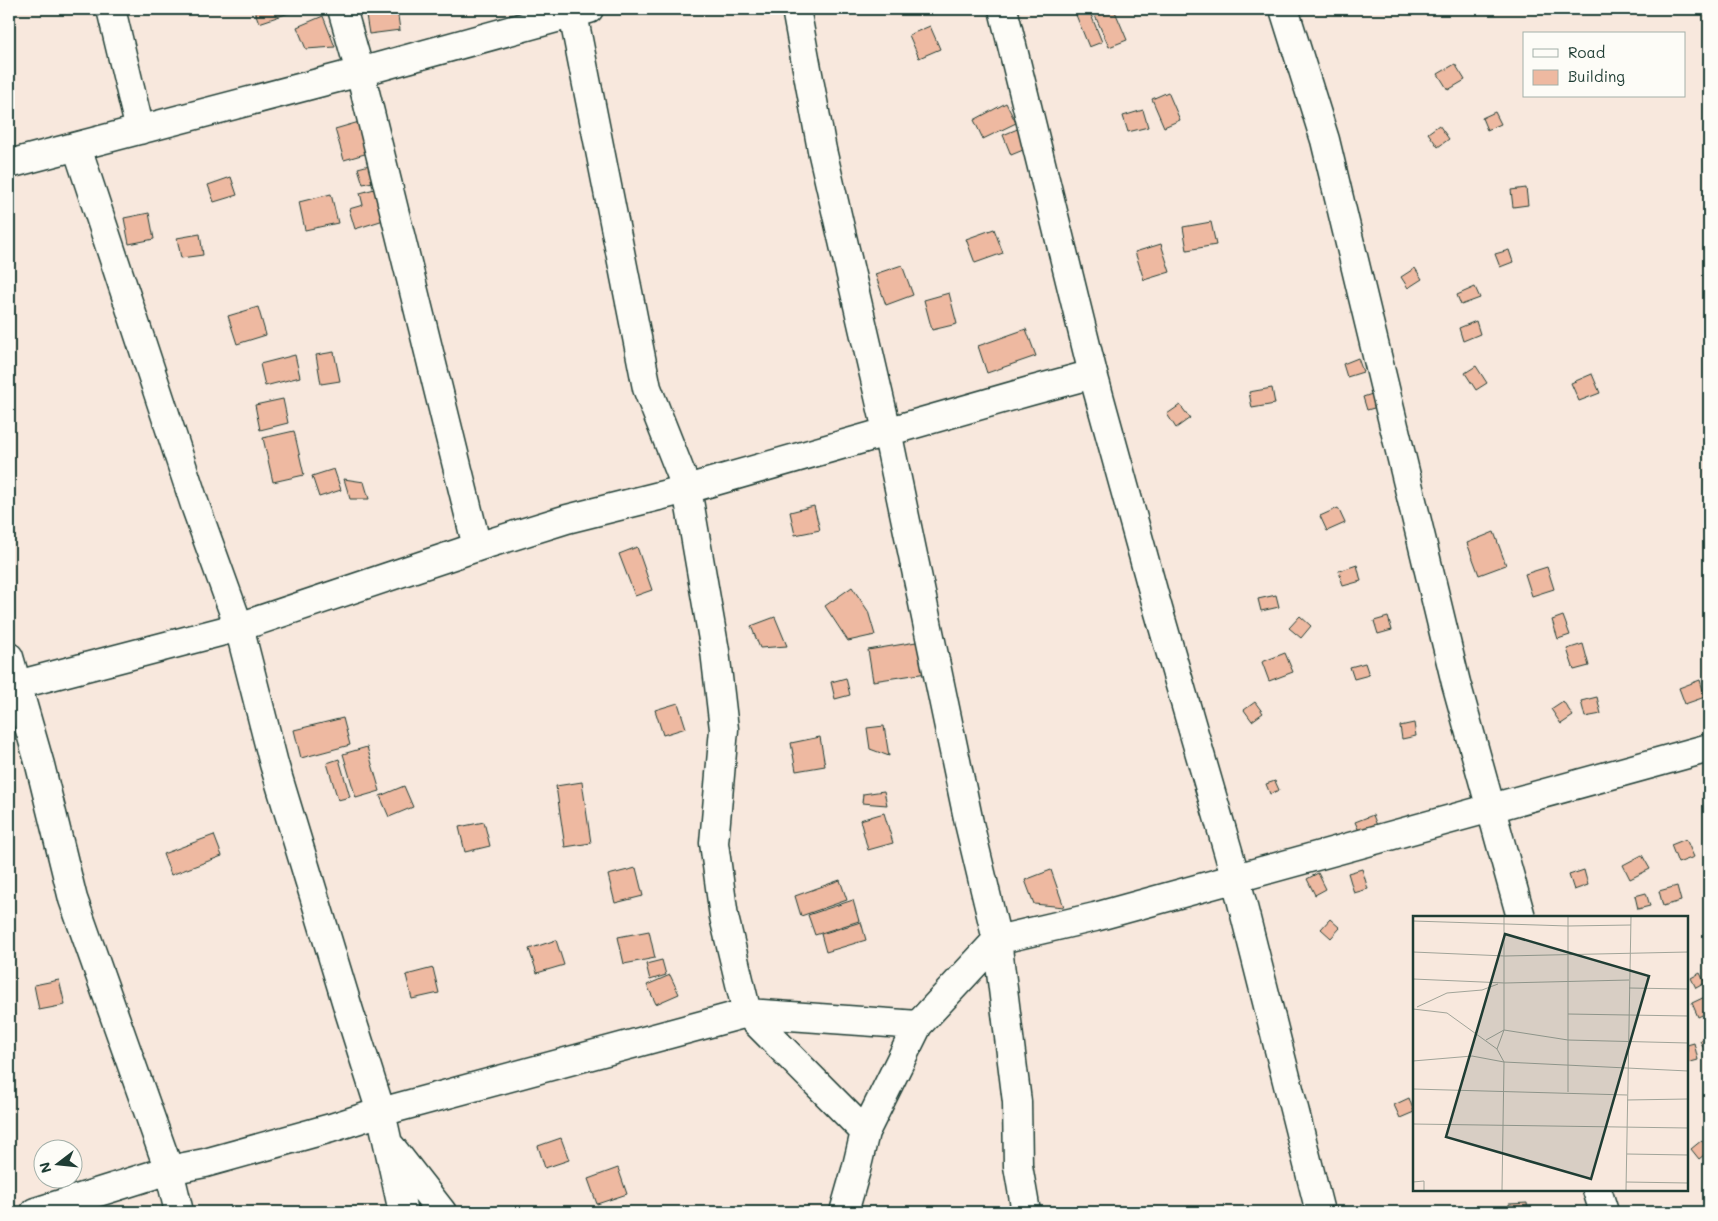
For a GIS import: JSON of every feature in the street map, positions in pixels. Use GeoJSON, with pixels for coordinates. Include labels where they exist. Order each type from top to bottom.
{"type":"FeatureCollection","features":[{"type":"Feature","properties":{"kind":"street"},"geometry":{"type":"LineString","coordinates":[[111,9],[140,130]]}},
{"type":"Feature","properties":{"kind":"street"},"geometry":{"type":"LineString","coordinates":[[342,9],[360,72],[477,547]]}},
{"type":"Feature","properties":{"kind":"street"},"geometry":{"type":"LineString","coordinates":[[796,9],[822,150],[887,431],[969,822],[997,940],[1017,1102],[1018,1166],[1026,1212]]}},
{"type":"Feature","properties":{"kind":"street"},"geometry":{"type":"LineString","coordinates":[[1003,9],[1093,374],[1158,610],[1236,879],[1320,1212]]}},
{"type":"Feature","properties":{"kind":"street"},"geometry":{"type":"LineString","coordinates":[[1284,9],[1326,140],[1456,683],[1521,916]]}},
{"type":"Feature","properties":{"kind":"street"},"geometry":{"type":"LineString","coordinates":[[9,164],[360,72],[578,10],[647,388],[687,489],[715,651],[724,729],[714,842],[724,917],[747,1013],[865,1132]]}},
{"type":"Feature","properties":{"kind":"street"},"geometry":{"type":"LineString","coordinates":[[77,147],[196,508],[239,628],[274,764],[381,1112],[403,1212]]}},
{"type":"Feature","properties":{"kind":"street"},"geometry":{"type":"LineString","coordinates":[[13,686],[239,628],[477,547],[567,519],[687,489],[1093,374]]}},
{"type":"Feature","properties":{"kind":"street"},"geometry":{"type":"LineString","coordinates":[[9,658],[13,686],[49,798],[73,899],[169,1170],[179,1212]]}},
{"type":"Feature","properties":{"kind":"street"},"geometry":{"type":"LineString","coordinates":[[844,1212],[865,1132],[918,1025],[997,940],[1095,917],[1236,879],[1709,748]]}},
{"type":"Feature","properties":{"kind":"street"},"geometry":{"type":"LineString","coordinates":[[35,1212],[169,1170],[295,1138],[381,1112],[747,1013],[918,1025]]}},
{"type":"Feature","properties":{"kind":"street"},"geometry":{"type":"LineString","coordinates":[[389,1145],[442,1212]]}},
{"type":"Feature","properties":{"kind":"street"},"geometry":{"type":"LineString","coordinates":[[1597,1191],[1604,1212]]}},
{"type":"Feature","properties":{"kind":"building"},"geometry":{"type":"Polygon","coordinates":[[[254,9],[301,9],[259,23],[254,9]]]}},
{"type":"Feature","properties":{"kind":"building"},"geometry":{"type":"Polygon","coordinates":[[[365,9],[397,9],[400,30],[369,34],[365,9]]]}},
{"type":"Feature","properties":{"kind":"building"},"geometry":{"type":"Polygon","coordinates":[[[1092,9],[1114,9],[1127,40],[1109,47],[1092,9]]]}},
{"type":"Feature","properties":{"kind":"building"},"geometry":{"type":"Polygon","coordinates":[[[1631,9],[1650,9],[1650,10],[1632,14],[1631,9]]]}},
{"type":"Feature","properties":{"kind":"building"},"geometry":{"type":"Polygon","coordinates":[[[1089,10],[1102,42],[1089,47],[1076,15],[1089,10]]]}},
{"type":"Feature","properties":{"kind":"building"},"geometry":{"type":"Polygon","coordinates":[[[323,16],[335,47],[306,49],[297,27],[323,16]]]}},
{"type":"Feature","properties":{"kind":"building"},"geometry":{"type":"Polygon","coordinates":[[[930,26],[940,49],[919,58],[909,35],[930,26]]]}},
{"type":"Feature","properties":{"kind":"building"},"geometry":{"type":"Polygon","coordinates":[[[1455,64],[1465,80],[1448,90],[1438,74],[1455,64]]]}},
{"type":"Feature","properties":{"kind":"building"},"geometry":{"type":"Polygon","coordinates":[[[1168,92],[1180,120],[1164,127],[1152,99],[1168,92]]]}},
{"type":"Feature","properties":{"kind":"building"},"geometry":{"type":"Polygon","coordinates":[[[1006,103],[1016,123],[983,139],[974,120],[1006,103]]]}},
{"type":"Feature","properties":{"kind":"building"},"geometry":{"type":"Polygon","coordinates":[[[1143,110],[1148,127],[1128,132],[1123,116],[1143,110]]]}},
{"type":"Feature","properties":{"kind":"building"},"geometry":{"type":"Polygon","coordinates":[[[1495,112],[1501,124],[1487,130],[1482,118],[1495,112]]]}},
{"type":"Feature","properties":{"kind":"building"},"geometry":{"type":"Polygon","coordinates":[[[366,120],[375,151],[344,160],[335,129],[366,120]]]}},
{"type":"Feature","properties":{"kind":"building"},"geometry":{"type":"Polygon","coordinates":[[[1439,125],[1449,139],[1438,147],[1428,133],[1439,125]]]}},
{"type":"Feature","properties":{"kind":"building"},"geometry":{"type":"Polygon","coordinates":[[[1020,128],[1028,148],[1011,155],[1003,135],[1020,128]]]}},
{"type":"Feature","properties":{"kind":"building"},"geometry":{"type":"Polygon","coordinates":[[[373,164],[377,181],[363,184],[358,168],[373,164]]]}},
{"type":"Feature","properties":{"kind":"building"},"geometry":{"type":"Polygon","coordinates":[[[231,177],[237,195],[214,202],[208,185],[231,177]]]}},
{"type":"Feature","properties":{"kind":"building"},"geometry":{"type":"Polygon","coordinates":[[[378,188],[387,219],[355,229],[349,209],[363,205],[360,193],[378,188]]]}},
{"type":"Feature","properties":{"kind":"building"},"geometry":{"type":"Polygon","coordinates":[[[1526,188],[1528,205],[1513,207],[1511,190],[1526,188]]]}},
{"type":"Feature","properties":{"kind":"building"},"geometry":{"type":"Polygon","coordinates":[[[331,194],[338,223],[305,230],[299,202],[331,194]]]}},
{"type":"Feature","properties":{"kind":"building"},"geometry":{"type":"Polygon","coordinates":[[[149,213],[154,239],[129,244],[124,218],[149,213]]]}},
{"type":"Feature","properties":{"kind":"building"},"geometry":{"type":"Polygon","coordinates":[[[1211,222],[1216,245],[1187,250],[1183,227],[1211,222]]]}},
{"type":"Feature","properties":{"kind":"building"},"geometry":{"type":"Polygon","coordinates":[[[994,229],[1003,253],[975,263],[966,239],[994,229]]]}},
{"type":"Feature","properties":{"kind":"building"},"geometry":{"type":"Polygon","coordinates":[[[200,234],[203,255],[181,258],[177,238],[200,234]]]}},
{"type":"Feature","properties":{"kind":"building"},"geometry":{"type":"Polygon","coordinates":[[[1161,244],[1170,272],[1144,280],[1135,252],[1161,244]]]}},
{"type":"Feature","properties":{"kind":"building"},"geometry":{"type":"Polygon","coordinates":[[[1509,250],[1513,262],[1500,267],[1495,254],[1509,250]]]}},
{"type":"Feature","properties":{"kind":"building"},"geometry":{"type":"Polygon","coordinates":[[[902,265],[913,295],[886,305],[875,274],[902,265]]]}},
{"type":"Feature","properties":{"kind":"building"},"geometry":{"type":"Polygon","coordinates":[[[1415,268],[1422,279],[1408,288],[1401,277],[1415,268]]]}},
{"type":"Feature","properties":{"kind":"building"},"geometry":{"type":"Polygon","coordinates":[[[1475,287],[1480,298],[1461,305],[1457,295],[1475,287]]]}},
{"type":"Feature","properties":{"kind":"building"},"geometry":{"type":"Polygon","coordinates":[[[949,293],[957,324],[932,330],[924,300],[949,293]]]}},
{"type":"Feature","properties":{"kind":"building"},"geometry":{"type":"Polygon","coordinates":[[[258,307],[266,335],[237,344],[228,316],[258,307]]]}},
{"type":"Feature","properties":{"kind":"building"},"geometry":{"type":"Polygon","coordinates":[[[1476,321],[1480,334],[1463,341],[1459,328],[1476,321]]]}},
{"type":"Feature","properties":{"kind":"building"},"geometry":{"type":"Polygon","coordinates":[[[1026,329],[1036,356],[987,373],[978,346],[1026,329]]]}},
{"type":"Feature","properties":{"kind":"building"},"geometry":{"type":"Polygon","coordinates":[[[334,352],[340,381],[321,384],[316,355],[334,352]]]}},
{"type":"Feature","properties":{"kind":"building"},"geometry":{"type":"Polygon","coordinates":[[[295,355],[300,377],[265,386],[260,364],[295,355]]]}},
{"type":"Feature","properties":{"kind":"building"},"geometry":{"type":"Polygon","coordinates":[[[1358,358],[1363,372],[1347,377],[1343,364],[1358,358]]]}},
{"type":"Feature","properties":{"kind":"building"},"geometry":{"type":"Polygon","coordinates":[[[1476,366],[1487,383],[1476,390],[1465,373],[1476,366]]]}},
{"type":"Feature","properties":{"kind":"building"},"geometry":{"type":"Polygon","coordinates":[[[1592,374],[1600,393],[1579,401],[1571,383],[1592,374]]]}},
{"type":"Feature","properties":{"kind":"building"},"geometry":{"type":"Polygon","coordinates":[[[1272,388],[1275,404],[1252,408],[1249,392],[1272,388]]]}},
{"type":"Feature","properties":{"kind":"building"},"geometry":{"type":"Polygon","coordinates":[[[1378,392],[1381,406],[1367,410],[1363,397],[1378,392]]]}},
{"type":"Feature","properties":{"kind":"building"},"geometry":{"type":"Polygon","coordinates":[[[283,399],[288,423],[260,430],[255,405],[283,399]]]}},
{"type":"Feature","properties":{"kind":"building"},"geometry":{"type":"Polygon","coordinates":[[[1180,405],[1190,418],[1176,428],[1167,414],[1180,405]]]}},
{"type":"Feature","properties":{"kind":"building"},"geometry":{"type":"Polygon","coordinates":[[[294,431],[304,475],[273,482],[263,438],[294,431]]]}},
{"type":"Feature","properties":{"kind":"building"},"geometry":{"type":"Polygon","coordinates":[[[334,469],[341,490],[319,497],[312,476],[334,469]]]}},
{"type":"Feature","properties":{"kind":"building"},"geometry":{"type":"Polygon","coordinates":[[[344,479],[364,482],[369,499],[350,499],[344,479]]]}},
{"type":"Feature","properties":{"kind":"building"},"geometry":{"type":"Polygon","coordinates":[[[814,506],[820,530],[795,535],[790,512],[814,506]]]}},
{"type":"Feature","properties":{"kind":"building"},"geometry":{"type":"Polygon","coordinates":[[[1338,508],[1345,523],[1327,531],[1320,516],[1338,508]]]}},
{"type":"Feature","properties":{"kind":"building"},"geometry":{"type":"Polygon","coordinates":[[[1494,532],[1506,565],[1479,575],[1467,543],[1494,532]]]}},
{"type":"Feature","properties":{"kind":"building"},"geometry":{"type":"Polygon","coordinates":[[[637,547],[652,590],[635,596],[619,554],[637,547]]]}},
{"type":"Feature","properties":{"kind":"building"},"geometry":{"type":"Polygon","coordinates":[[[1357,565],[1361,581],[1343,586],[1339,571],[1357,565]]]}},
{"type":"Feature","properties":{"kind":"building"},"geometry":{"type":"Polygon","coordinates":[[[1547,567],[1554,589],[1532,596],[1525,574],[1547,567]]]}},
{"type":"Feature","properties":{"kind":"building"},"geometry":{"type":"Polygon","coordinates":[[[852,587],[868,611],[875,635],[848,641],[825,606],[852,587]]]}},
{"type":"Feature","properties":{"kind":"building"},"geometry":{"type":"Polygon","coordinates":[[[1276,595],[1279,607],[1261,611],[1258,599],[1276,595]]]}},
{"type":"Feature","properties":{"kind":"building"},"geometry":{"type":"Polygon","coordinates":[[[1300,616],[1311,626],[1301,638],[1289,628],[1300,616]]]}},
{"type":"Feature","properties":{"kind":"building"},"geometry":{"type":"Polygon","coordinates":[[[1563,616],[1570,635],[1558,639],[1552,620],[1563,616]]]}},
{"type":"Feature","properties":{"kind":"building"},"geometry":{"type":"Polygon","coordinates":[[[775,617],[787,646],[760,648],[751,626],[775,617]]]}},
{"type":"Feature","properties":{"kind":"building"},"geometry":{"type":"Polygon","coordinates":[[[1388,617],[1392,630],[1378,634],[1374,621],[1388,617]]]}},
{"type":"Feature","properties":{"kind":"building"},"geometry":{"type":"Polygon","coordinates":[[[922,641],[927,673],[873,681],[868,650],[922,641]]]}},
{"type":"Feature","properties":{"kind":"building"},"geometry":{"type":"Polygon","coordinates":[[[1583,644],[1589,666],[1574,670],[1567,649],[1583,644]]]}},
{"type":"Feature","properties":{"kind":"building"},"geometry":{"type":"Polygon","coordinates":[[[1285,653],[1293,672],[1269,681],[1262,662],[1285,653]]]}},
{"type":"Feature","properties":{"kind":"building"},"geometry":{"type":"Polygon","coordinates":[[[1365,663],[1369,675],[1354,679],[1350,667],[1365,663]]]}},
{"type":"Feature","properties":{"kind":"building"},"geometry":{"type":"Polygon","coordinates":[[[846,678],[850,695],[835,699],[831,682],[846,678]]]}},
{"type":"Feature","properties":{"kind":"building"},"geometry":{"type":"Polygon","coordinates":[[[1700,680],[1705,697],[1685,704],[1679,688],[1700,680]]]}},
{"type":"Feature","properties":{"kind":"building"},"geometry":{"type":"Polygon","coordinates":[[[1597,697],[1601,714],[1585,717],[1581,701],[1597,697]]]}},
{"type":"Feature","properties":{"kind":"building"},"geometry":{"type":"Polygon","coordinates":[[[1563,701],[1573,716],[1561,724],[1551,709],[1563,701]]]}},
{"type":"Feature","properties":{"kind":"building"},"geometry":{"type":"Polygon","coordinates":[[[1255,702],[1263,713],[1252,721],[1244,710],[1255,702]]]}},
{"type":"Feature","properties":{"kind":"building"},"geometry":{"type":"Polygon","coordinates":[[[678,703],[686,728],[663,735],[655,710],[678,703]]]}},
{"type":"Feature","properties":{"kind":"building"},"geometry":{"type":"Polygon","coordinates":[[[343,718],[350,745],[301,758],[294,730],[343,718]]]}},
{"type":"Feature","properties":{"kind":"building"},"geometry":{"type":"Polygon","coordinates":[[[1414,723],[1416,736],[1402,739],[1400,726],[1414,723]]]}},
{"type":"Feature","properties":{"kind":"building"},"geometry":{"type":"Polygon","coordinates":[[[884,726],[889,756],[870,749],[867,728],[884,726]]]}},
{"type":"Feature","properties":{"kind":"building"},"geometry":{"type":"Polygon","coordinates":[[[820,737],[825,766],[796,771],[791,743],[820,737]]]}},
{"type":"Feature","properties":{"kind":"building"},"geometry":{"type":"Polygon","coordinates":[[[367,747],[380,791],[356,798],[343,754],[367,747]]]}},
{"type":"Feature","properties":{"kind":"building"},"geometry":{"type":"Polygon","coordinates":[[[339,759],[350,797],[338,800],[327,763],[339,759]]]}},
{"type":"Feature","properties":{"kind":"building"},"geometry":{"type":"Polygon","coordinates":[[[1275,781],[1279,790],[1270,794],[1266,784],[1275,781]]]}},
{"type":"Feature","properties":{"kind":"building"},"geometry":{"type":"Polygon","coordinates":[[[582,782],[591,843],[565,847],[556,786],[582,782]]]}},
{"type":"Feature","properties":{"kind":"building"},"geometry":{"type":"Polygon","coordinates":[[[404,786],[413,807],[389,817],[380,796],[404,786]]]}},
{"type":"Feature","properties":{"kind":"building"},"geometry":{"type":"Polygon","coordinates":[[[884,791],[887,805],[862,803],[863,794],[884,791]]]}},
{"type":"Feature","properties":{"kind":"building"},"geometry":{"type":"Polygon","coordinates":[[[884,813],[893,843],[868,850],[860,820],[884,813]]]}},
{"type":"Feature","properties":{"kind":"building"},"geometry":{"type":"Polygon","coordinates":[[[1373,815],[1379,831],[1362,838],[1355,822],[1373,815]]]}},
{"type":"Feature","properties":{"kind":"building"},"geometry":{"type":"Polygon","coordinates":[[[484,822],[490,846],[465,852],[459,827],[484,822]]]}},
{"type":"Feature","properties":{"kind":"building"},"geometry":{"type":"Polygon","coordinates":[[[214,835],[222,856],[171,875],[163,854],[214,835]]]}},
{"type":"Feature","properties":{"kind":"building"},"geometry":{"type":"Polygon","coordinates":[[[1686,839],[1694,857],[1678,863],[1671,845],[1686,839]]]}},
{"type":"Feature","properties":{"kind":"building"},"geometry":{"type":"Polygon","coordinates":[[[1642,855],[1650,869],[1630,879],[1623,865],[1642,855]]]}},
{"type":"Feature","properties":{"kind":"building"},"geometry":{"type":"Polygon","coordinates":[[[636,868],[643,896],[615,903],[608,875],[636,868]]]}},
{"type":"Feature","properties":{"kind":"building"},"geometry":{"type":"Polygon","coordinates":[[[1362,869],[1368,889],[1354,893],[1348,873],[1362,869]]]}},
{"type":"Feature","properties":{"kind":"building"},"geometry":{"type":"Polygon","coordinates":[[[1051,870],[1064,907],[1034,904],[1025,880],[1051,870]]]}},
{"type":"Feature","properties":{"kind":"building"},"geometry":{"type":"Polygon","coordinates":[[[1584,870],[1588,885],[1574,890],[1569,875],[1584,870]]]}},
{"type":"Feature","properties":{"kind":"building"},"geometry":{"type":"Polygon","coordinates":[[[1318,873],[1326,889],[1315,895],[1307,879],[1318,873]]]}},
{"type":"Feature","properties":{"kind":"building"},"geometry":{"type":"Polygon","coordinates":[[[840,880],[847,900],[801,916],[795,896],[840,880]]]}},
{"type":"Feature","properties":{"kind":"building"},"geometry":{"type":"Polygon","coordinates":[[[1677,886],[1681,901],[1663,906],[1659,891],[1677,886]]]}},
{"type":"Feature","properties":{"kind":"building"},"geometry":{"type":"Polygon","coordinates":[[[1646,893],[1650,906],[1638,909],[1635,896],[1646,893]]]}},
{"type":"Feature","properties":{"kind":"building"},"geometry":{"type":"Polygon","coordinates":[[[853,900],[859,921],[815,935],[808,915],[853,900]]]}},
{"type":"Feature","properties":{"kind":"building"},"geometry":{"type":"Polygon","coordinates":[[[1330,919],[1340,928],[1331,938],[1321,929],[1330,919]]]}},
{"type":"Feature","properties":{"kind":"building"},"geometry":{"type":"Polygon","coordinates":[[[861,922],[866,940],[826,952],[821,934],[861,922]]]}},
{"type":"Feature","properties":{"kind":"building"},"geometry":{"type":"Polygon","coordinates":[[[649,931],[655,958],[624,964],[618,937],[649,931]]]}},
{"type":"Feature","properties":{"kind":"building"},"geometry":{"type":"Polygon","coordinates":[[[556,940],[564,965],[537,973],[529,949],[556,940]]]}},
{"type":"Feature","properties":{"kind":"building"},"geometry":{"type":"Polygon","coordinates":[[[662,960],[666,975],[650,980],[646,964],[662,960]]]}},
{"type":"Feature","properties":{"kind":"building"},"geometry":{"type":"Polygon","coordinates":[[[433,968],[439,993],[412,999],[406,975],[433,968]]]}},
{"type":"Feature","properties":{"kind":"building"},"geometry":{"type":"Polygon","coordinates":[[[1700,973],[1705,983],[1696,988],[1691,978],[1700,973]]]}},
{"type":"Feature","properties":{"kind":"building"},"geometry":{"type":"Polygon","coordinates":[[[670,975],[679,994],[656,1004],[647,985],[670,975]]]}},
{"type":"Feature","properties":{"kind":"building"},"geometry":{"type":"Polygon","coordinates":[[[59,980],[65,1005],[39,1010],[34,985],[59,980]]]}},
{"type":"Feature","properties":{"kind":"building"},"geometry":{"type":"Polygon","coordinates":[[[1709,995],[1709,1012],[1698,1017],[1692,1003],[1709,995]]]}},
{"type":"Feature","properties":{"kind":"building"},"geometry":{"type":"Polygon","coordinates":[[[1709,1036],[1709,1057],[1700,1041],[1709,1036]]]}},
{"type":"Feature","properties":{"kind":"building"},"geometry":{"type":"Polygon","coordinates":[[[1694,1043],[1698,1060],[1688,1063],[1688,1045],[1694,1043]]]}},
{"type":"Feature","properties":{"kind":"building"},"geometry":{"type":"Polygon","coordinates":[[[1409,1098],[1413,1112],[1400,1118],[1394,1105],[1409,1098]]]}},
{"type":"Feature","properties":{"kind":"building"},"geometry":{"type":"Polygon","coordinates":[[[561,1138],[569,1160],[545,1168],[538,1146],[561,1138]]]}},
{"type":"Feature","properties":{"kind":"building"},"geometry":{"type":"Polygon","coordinates":[[[1702,1140],[1709,1151],[1699,1159],[1691,1149],[1702,1140]]]}},
{"type":"Feature","properties":{"kind":"building"},"geometry":{"type":"Polygon","coordinates":[[[618,1168],[627,1194],[597,1204],[588,1179],[618,1168]]]}},
{"type":"Feature","properties":{"kind":"building"},"geometry":{"type":"Polygon","coordinates":[[[1527,1203],[1528,1212],[1509,1212],[1509,1204],[1527,1203]]]}}]}
